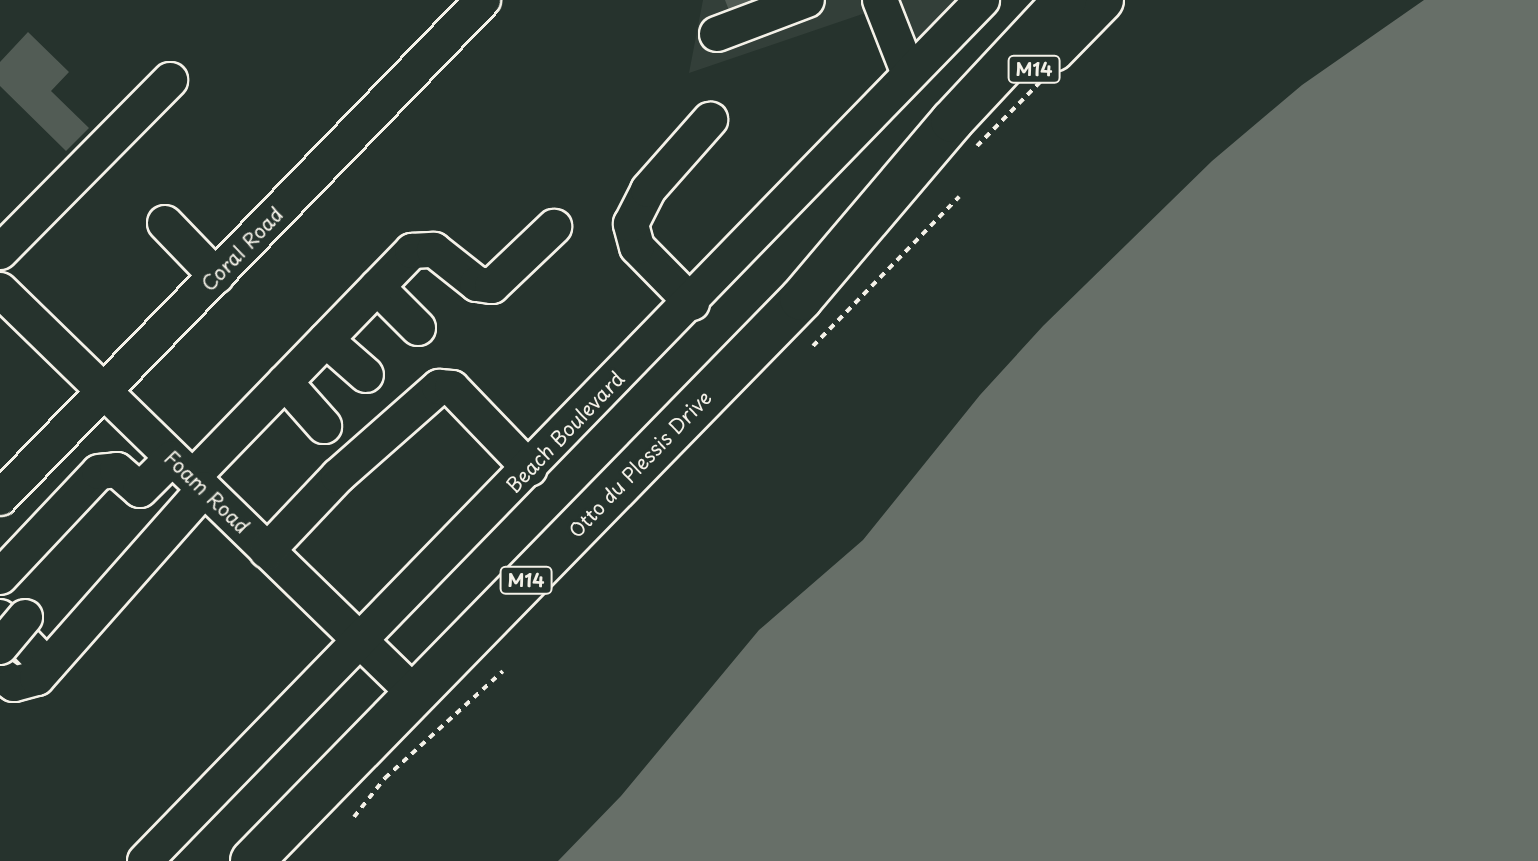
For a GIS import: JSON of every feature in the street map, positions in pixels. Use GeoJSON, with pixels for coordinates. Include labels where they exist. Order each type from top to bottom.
{"type":"FeatureCollection","features":[{"type":"Feature","properties":{"kind":"main road","name":"Otto du Plessis Drive"},"geometry":{"type":"LineString","coordinates":[[252,861],[826,271],[952,121],[1065,0]]}},
{"type":"Feature","properties":{"kind":"main road","name":"Otto du Plessis Drive"},"geometry":{"type":"LineString","coordinates":[[826,271],[924,186],[1102,0]]}},
{"type":"Feature","properties":{"kind":"street","name":"Coral Road"},"geometry":{"type":"LineString","coordinates":[[0,498],[483,0]]}},
{"type":"Feature","properties":{"kind":"street"},"geometry":{"type":"LineString","coordinates":[[717,34],[807,0]]}},
{"type":"Feature","properties":{"kind":"street"},"geometry":{"type":"LineString","coordinates":[[880,0],[909,74]]}},
{"type":"Feature","properties":{"kind":"street","name":"Beach Boulevard"},"geometry":{"type":"LineString","coordinates":[[145,861],[692,303],[982,0]]}},
{"type":"Feature","properties":{"kind":"street"},"geometry":{"type":"LineString","coordinates":[[0,252],[170,80]]}},
{"type":"Feature","properties":{"kind":"street"},"geometry":{"type":"LineString","coordinates":[[692,303],[637,247],[631,224],[648,190],[710,120]]}},
{"type":"Feature","properties":{"kind":"street"},"geometry":{"type":"LineString","coordinates":[[165,223],[216,276]]}},
{"type":"Feature","properties":{"kind":"street"},"geometry":{"type":"LineString","coordinates":[[3,678],[26,684],[47,666],[190,475],[412,251],[423,247],[477,284],[496,285],[554,227]]}},
{"type":"Feature","properties":{"kind":"street"},"geometry":{"type":"LineString","coordinates":[[377,287],[418,328]]}},
{"type":"Feature","properties":{"kind":"street","name":"Foam Road"},"geometry":{"type":"LineString","coordinates":[[0,290],[414,693]]}},
{"type":"Feature","properties":{"kind":"street"},"geometry":{"type":"LineString","coordinates":[[326,340],[366,375]]}},
{"type":"Feature","properties":{"kind":"street"},"geometry":{"type":"LineString","coordinates":[[285,382],[324,426]]}},
{"type":"Feature","properties":{"kind":"street"},"geometry":{"type":"LineString","coordinates":[[267,551],[338,476],[442,386],[452,388],[530,469]]}},
{"type":"Feature","properties":{"kind":"street"},"geometry":{"type":"LineString","coordinates":[[0,577],[99,472],[117,470],[140,490],[190,475]]}},
{"type":"Feature","properties":{"kind":"street"},"geometry":{"type":"LineString","coordinates":[[13,617],[47,666]]}},
{"type":"Feature","properties":{"kind":"street"},"geometry":{"type":"LineString","coordinates":[[0,647],[13,617]]}},
{"type":"Feature","properties":{"kind":"path"},"geometry":{"type":"LineString","coordinates":[[813,346],[959,197]]}},
{"type":"Feature","properties":{"kind":"path"},"geometry":{"type":"LineString","coordinates":[[354,817],[395,768],[503,671]]}},
{"type":"Feature","properties":{"kind":"shaded area"},"geometry":{"type":"Polygon","coordinates":[[[703,0],[982,0],[909,74],[883,7],[689,73],[703,0]]]}},
{"type":"Feature","properties":{"kind":"shaded area"},"geometry":{"type":"Polygon","coordinates":[[[1424,0],[1538,0],[1538,861],[558,861],[621,796],[759,630],[863,540],[980,395],[1043,326],[1212,161],[1302,85],[1424,0]]]}},
{"type":"Feature","properties":{"kind":"building"},"geometry":{"type":"Polygon","coordinates":[[[725,0],[763,0],[730,13],[725,0]]]}},
{"type":"Feature","properties":{"kind":"building"},"geometry":{"type":"Polygon","coordinates":[[[28,32],[69,72],[51,91],[89,128],[66,151],[0,86],[0,62],[28,32]]]}}]}
